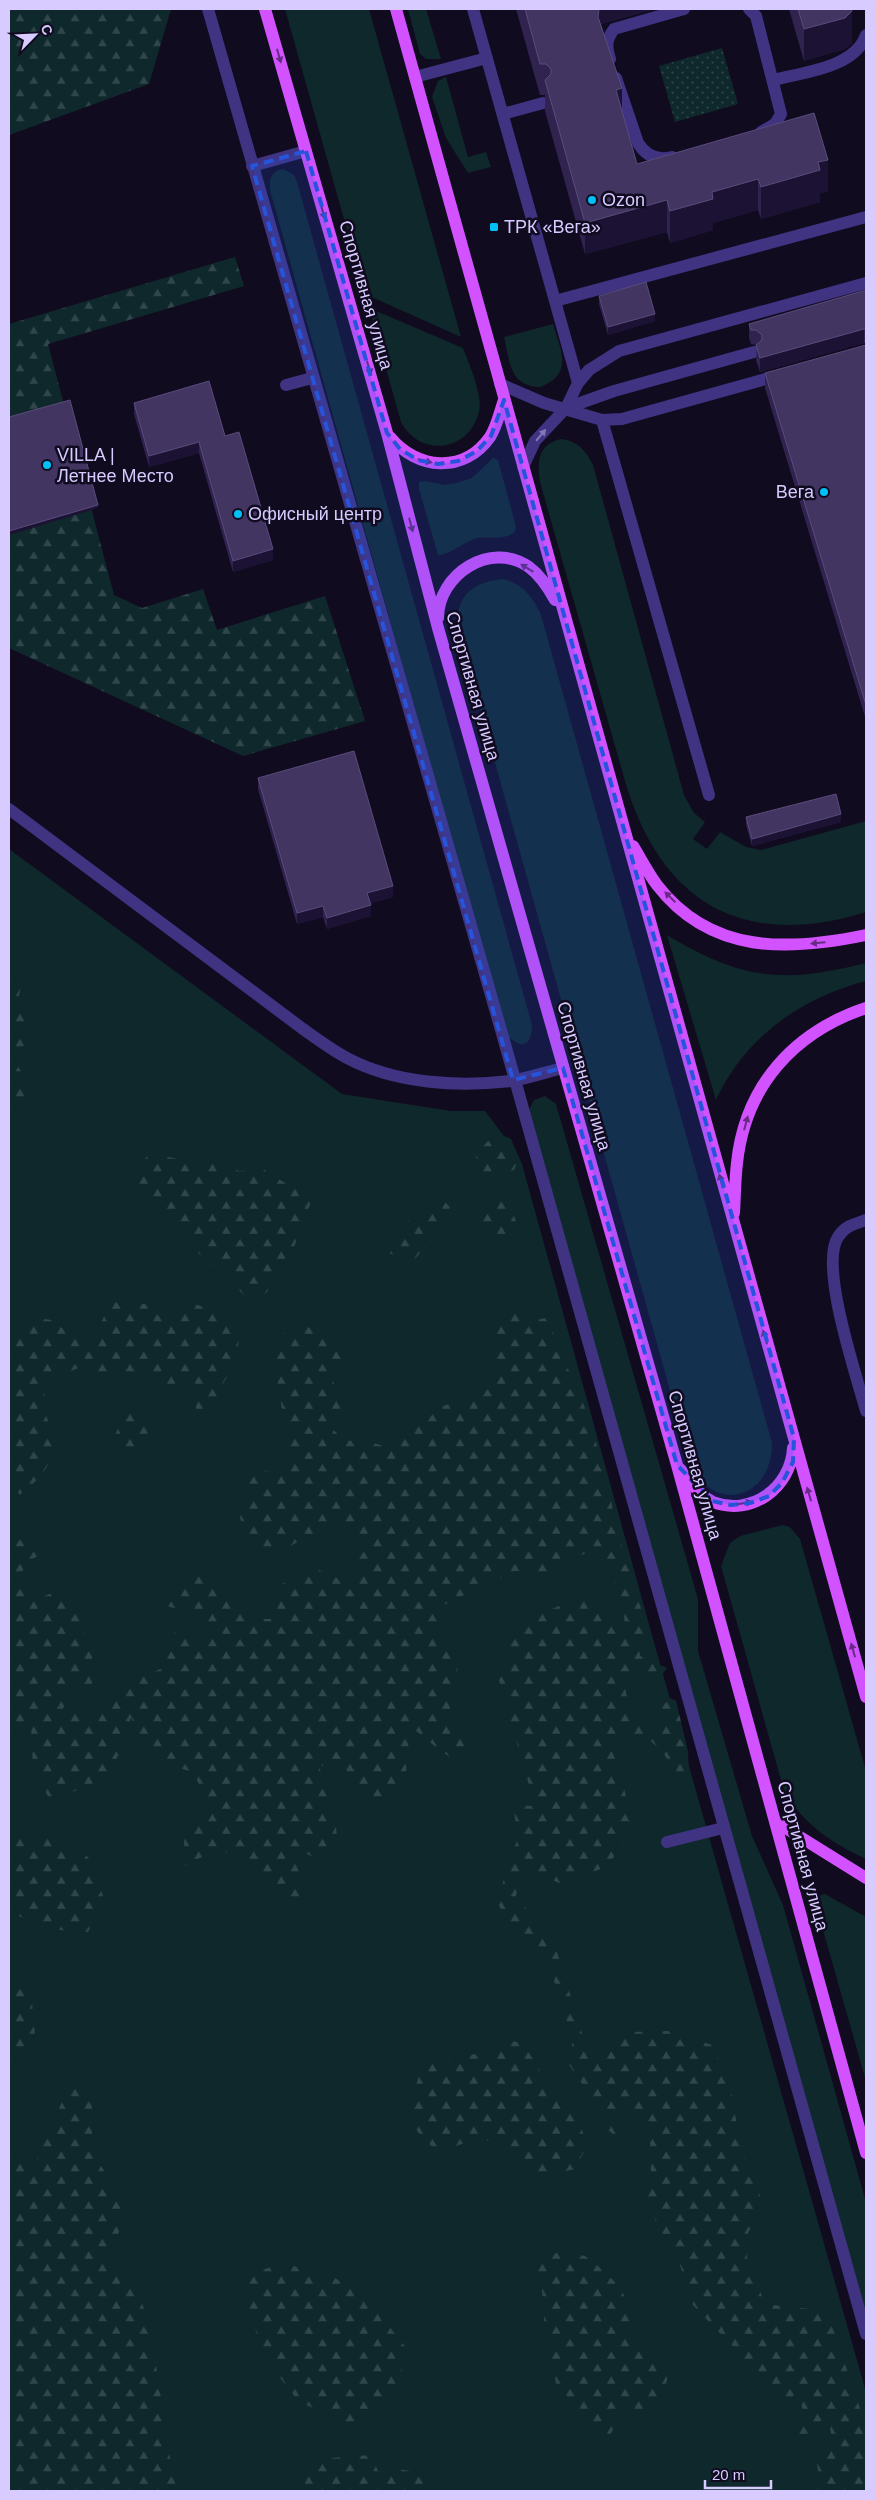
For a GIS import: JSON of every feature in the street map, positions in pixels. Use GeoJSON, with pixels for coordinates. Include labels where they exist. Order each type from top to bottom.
{"type":"FeatureCollection","features":[{"type":"Feature","properties":{"kind":"main road","name":"Спортивная улица"},"geometry":{"type":"LineString","coordinates":[[265,9],[387,433],[438,628],[677,1465],[866,2153]]}},
{"type":"Feature","properties":{"kind":"main road"},"geometry":{"type":"LineString","coordinates":[[396,9],[866,1697]]}},
{"type":"Feature","properties":{"kind":"main road"},"geometry":{"type":"LineString","coordinates":[[387,433],[400,449],[418,460],[438,464],[458,461],[477,451],[490,436],[504,400]]}},
{"type":"Feature","properties":{"kind":"main road"},"geometry":{"type":"LineString","coordinates":[[438,628],[438,607],[445,588],[458,572],[474,563],[492,558],[510,560],[527,566],[541,578],[565,620]]}},
{"type":"Feature","properties":{"kind":"main road"},"geometry":{"type":"LineString","coordinates":[[626,835],[658,885],[686,914],[718,934],[748,943],[788,946],[831,942],[866,935]]}},
{"type":"Feature","properties":{"kind":"main road"},"geometry":{"type":"LineString","coordinates":[[733,1223],[737,1161],[748,1116],[762,1084],[780,1061],[799,1043],[822,1027],[866,1008]]}},
{"type":"Feature","properties":{"kind":"main road"},"geometry":{"type":"LineString","coordinates":[[677,1465],[697,1490],[712,1501],[731,1506],[750,1503],[769,1496],[782,1483],[792,1462],[794,1438]]}},
{"type":"Feature","properties":{"kind":"main road"},"geometry":{"type":"LineString","coordinates":[[776,1822],[866,1878]]}},
{"type":"Feature","properties":{"kind":"street"},"geometry":{"type":"LineString","coordinates":[[208,9],[312,378],[471,925],[866,2334]]}},
{"type":"Feature","properties":{"kind":"street"},"geometry":{"type":"LineString","coordinates":[[474,9],[578,384]]}},
{"type":"Feature","properties":{"kind":"street"},"geometry":{"type":"LineString","coordinates":[[683,154],[665,159],[652,157],[644,152],[638,143],[615,83],[606,46],[608,36],[614,29],[684,9]]}},
{"type":"Feature","properties":{"kind":"street"},"geometry":{"type":"LineString","coordinates":[[749,135],[767,130],[775,124],[781,114],[774,80],[756,16],[750,9]]}},
{"type":"Feature","properties":{"kind":"street"},"geometry":{"type":"LineString","coordinates":[[774,80],[835,63],[851,56],[864,42],[866,35]]}},
{"type":"Feature","properties":{"kind":"street"},"geometry":{"type":"LineString","coordinates":[[415,77],[487,58]]}},
{"type":"Feature","properties":{"kind":"street"},"geometry":{"type":"LineString","coordinates":[[503,114],[543,103]]}},
{"type":"Feature","properties":{"kind":"street"},"geometry":{"type":"LineString","coordinates":[[252,166],[306,151]]}},
{"type":"Feature","properties":{"kind":"street"},"geometry":{"type":"LineString","coordinates":[[555,301],[866,217]]}},
{"type":"Feature","properties":{"kind":"street"},"geometry":{"type":"LineString","coordinates":[[523,467],[535,441],[566,408],[578,384],[589,370],[619,351],[866,283]]}},
{"type":"Feature","properties":{"kind":"street"},"geometry":{"type":"LineString","coordinates":[[566,408],[614,391],[754,352]]}},
{"type":"Feature","properties":{"kind":"street"},"geometry":{"type":"LineString","coordinates":[[500,384],[529,398],[602,420],[622,419],[791,372]]}},
{"type":"Feature","properties":{"kind":"street"},"geometry":{"type":"LineString","coordinates":[[286,385],[312,378]]}},
{"type":"Feature","properties":{"kind":"street"},"geometry":{"type":"LineString","coordinates":[[602,420],[709,795]]}},
{"type":"Feature","properties":{"kind":"street"},"geometry":{"type":"LineString","coordinates":[[9,809],[303,1029],[347,1058],[387,1074],[438,1083],[475,1084],[513,1080],[563,1068]]}},
{"type":"Feature","properties":{"kind":"street"},"geometry":{"type":"LineString","coordinates":[[866,1220],[848,1225],[836,1239],[833,1263],[838,1307],[866,1411]]}},
{"type":"Feature","properties":{"kind":"street"},"geometry":{"type":"LineString","coordinates":[[667,1842],[724,1828]]}},
{"type":"Feature","properties":{"kind":"highlighted area"},"geometry":{"type":"Polygon","coordinates":[[[306,151],[387,433],[400,449],[418,460],[438,464],[458,461],[477,451],[491,436],[504,400],[794,1438],[793,1462],[782,1483],[769,1496],[750,1503],[731,1505],[712,1501],[677,1465],[563,1068],[513,1080],[252,166],[306,151]]]}},
{"type":"Feature","properties":{"kind":"green space"},"geometry":{"type":"Polygon","coordinates":[[[9,9],[171,9],[149,84],[9,135],[9,9]]]}},
{"type":"Feature","properties":{"kind":"green space"},"geometry":{"type":"Polygon","coordinates":[[[285,9],[369,9],[461,337],[365,294],[285,9]]]}},
{"type":"Feature","properties":{"kind":"green space"},"geometry":{"type":"Polygon","coordinates":[[[408,9],[426,9],[441,59],[426,59],[420,54],[408,9]]]}},
{"type":"Feature","properties":{"kind":"green space"},"geometry":{"type":"Polygon","coordinates":[[[722,48],[738,104],[675,122],[659,66],[722,48]]]}},
{"type":"Feature","properties":{"kind":"green space"},"geometry":{"type":"Polygon","coordinates":[[[446,77],[468,157],[486,152],[491,167],[468,173],[446,138],[432,97],[438,81],[446,77]]]}},
{"type":"Feature","properties":{"kind":"green space"},"geometry":{"type":"Polygon","coordinates":[[[283,169],[294,175],[297,182],[532,1025],[530,1039],[524,1044],[515,1042],[505,1033],[270,190],[273,174],[283,169]]]}},
{"type":"Feature","properties":{"kind":"green space"},"geometry":{"type":"Polygon","coordinates":[[[235,257],[244,286],[48,344],[114,595],[142,608],[203,589],[217,630],[325,596],[365,721],[243,756],[9,648],[9,324],[235,257]]]}},
{"type":"Feature","properties":{"kind":"green space"},"geometry":{"type":"Polygon","coordinates":[[[369,308],[463,348],[475,380],[480,405],[474,425],[465,436],[443,446],[431,445],[409,434],[401,422],[369,308]]]}},
{"type":"Feature","properties":{"kind":"green space"},"geometry":{"type":"Polygon","coordinates":[[[553,324],[561,352],[561,368],[558,375],[551,382],[540,387],[530,386],[522,382],[513,371],[504,337],[553,324]]]}},
{"type":"Feature","properties":{"kind":"green space"},"geometry":{"type":"Polygon","coordinates":[[[561,439],[577,444],[593,465],[684,795],[694,813],[705,822],[693,839],[707,849],[720,832],[746,847],[761,850],[866,821],[866,912],[823,922],[784,925],[748,920],[716,908],[688,889],[664,863],[643,829],[627,788],[540,482],[539,461],[543,450],[553,441],[561,439]]]}},
{"type":"Feature","properties":{"kind":"green space"},"geometry":{"type":"Polygon","coordinates":[[[493,458],[498,460],[516,527],[515,531],[503,537],[477,538],[442,555],[438,555],[419,489],[419,482],[425,481],[444,485],[472,478],[493,458]]]}},
{"type":"Feature","properties":{"kind":"green space"},"geometry":{"type":"Polygon","coordinates":[[[503,579],[522,588],[534,602],[541,615],[772,1443],[769,1463],[762,1478],[752,1489],[739,1494],[725,1494],[712,1489],[700,1479],[690,1462],[458,630],[459,609],[467,593],[482,584],[503,579]]]}},
{"type":"Feature","properties":{"kind":"green space"},"geometry":{"type":"Polygon","coordinates":[[[9,849],[342,1094],[451,1111],[485,1111],[504,1136],[511,1139],[522,1164],[655,1646],[866,2392],[866,2491],[9,2491],[9,849]]]}},
{"type":"Feature","properties":{"kind":"green space"},"geometry":{"type":"Polygon","coordinates":[[[667,935],[718,961],[763,974],[810,974],[866,963],[866,981],[842,988],[819,998],[778,1023],[759,1039],[743,1057],[728,1077],[716,1100],[667,935]]]}},
{"type":"Feature","properties":{"kind":"green space"},"geometry":{"type":"Polygon","coordinates":[[[9,970],[21,986],[17,1006],[33,1022],[27,1041],[13,1059],[31,1086],[31,1106],[9,1110],[9,970]]]}},
{"type":"Feature","properties":{"kind":"green space"},"geometry":{"type":"Polygon","coordinates":[[[545,1096],[556,1104],[698,1599],[698,1651],[752,1836],[783,1905],[865,2199],[866,2310],[863,2311],[528,1112],[534,1100],[545,1096]]]}},
{"type":"Feature","properties":{"kind":"green space"},"geometry":{"type":"Polygon","coordinates":[[[488,1141],[510,1145],[519,1158],[514,1170],[496,1175],[478,1175],[476,1154],[488,1141]]]}},
{"type":"Feature","properties":{"kind":"green space"},"geometry":{"type":"Polygon","coordinates":[[[150,1153],[214,1164],[240,1171],[262,1168],[312,1199],[293,1250],[281,1266],[267,1292],[251,1303],[223,1273],[192,1248],[164,1210],[141,1196],[131,1175],[150,1153]]]}},
{"type":"Feature","properties":{"kind":"green space"},"geometry":{"type":"Polygon","coordinates":[[[490,1197],[510,1205],[517,1224],[513,1242],[500,1246],[487,1230],[475,1220],[479,1204],[490,1197]]]}},
{"type":"Feature","properties":{"kind":"green space"},"geometry":{"type":"Polygon","coordinates":[[[441,1198],[450,1207],[441,1230],[413,1261],[385,1252],[405,1223],[441,1198]]]}},
{"type":"Feature","properties":{"kind":"green space"},"geometry":{"type":"Polygon","coordinates":[[[111,1302],[147,1304],[167,1324],[177,1322],[191,1303],[212,1311],[240,1335],[235,1363],[221,1387],[211,1410],[199,1428],[195,1381],[169,1391],[148,1374],[107,1378],[86,1365],[48,1380],[42,1406],[51,1431],[51,1457],[43,1473],[20,1495],[9,1480],[9,1396],[22,1385],[10,1359],[14,1334],[33,1317],[51,1320],[86,1345],[96,1333],[111,1302]]]}},
{"type":"Feature","properties":{"kind":"green space"},"geometry":{"type":"Polygon","coordinates":[[[516,1311],[532,1321],[549,1317],[558,1350],[577,1386],[593,1431],[610,1494],[617,1534],[630,1566],[639,1603],[649,1631],[639,1639],[640,1656],[667,1668],[657,1682],[624,1673],[626,1693],[634,1721],[644,1727],[659,1720],[662,1707],[670,1698],[676,1701],[688,1751],[689,1774],[676,1772],[660,1749],[649,1740],[623,1734],[610,1744],[622,1778],[632,1827],[608,1866],[585,1875],[567,1886],[547,1878],[523,1861],[516,1896],[535,1920],[550,1929],[586,2046],[600,2051],[615,2044],[630,2032],[668,2031],[712,2045],[731,2088],[740,2146],[764,2205],[748,2233],[747,2257],[765,2304],[827,2311],[866,2426],[866,2491],[814,2491],[820,2484],[817,2464],[833,2446],[828,2416],[819,2422],[811,2438],[794,2439],[803,2411],[798,2393],[785,2401],[693,2305],[677,2256],[660,2234],[646,2191],[651,2174],[650,2141],[634,2120],[620,2108],[617,2138],[605,2127],[590,2096],[568,2063],[573,2040],[544,1949],[509,1931],[497,1900],[518,1837],[513,1805],[535,1806],[499,1680],[510,1641],[529,1618],[559,1606],[585,1588],[625,1638],[624,1610],[611,1571],[586,1553],[546,1573],[515,1571],[437,1608],[437,1632],[458,1666],[450,1709],[468,1746],[470,1769],[442,1752],[410,1726],[405,1784],[373,1801],[341,1764],[319,1766],[335,1818],[338,1845],[312,1856],[290,1849],[311,1902],[292,1900],[238,1857],[217,1849],[185,1866],[184,1839],[209,1805],[193,1772],[151,1760],[131,1717],[123,1746],[108,1775],[83,1789],[49,1798],[33,1770],[31,1725],[25,1722],[9,1750],[9,1641],[16,1637],[9,1614],[9,1541],[42,1537],[38,1556],[24,1563],[20,1589],[40,1598],[66,1587],[92,1652],[92,1686],[73,1690],[59,1716],[107,1704],[129,1683],[171,1664],[162,1651],[177,1629],[199,1644],[212,1639],[191,1610],[166,1606],[182,1577],[212,1576],[246,1619],[271,1619],[280,1585],[315,1568],[343,1581],[369,1602],[356,1583],[354,1540],[339,1509],[324,1539],[302,1539],[275,1556],[254,1551],[240,1518],[250,1469],[285,1473],[287,1440],[273,1355],[289,1325],[314,1328],[342,1339],[350,1361],[330,1371],[343,1411],[333,1429],[344,1441],[363,1440],[391,1448],[443,1406],[486,1391],[499,1377],[494,1348],[499,1315],[516,1311]]]}},
{"type":"Feature","properties":{"kind":"green space"},"geometry":{"type":"Polygon","coordinates":[[[126,1411],[136,1411],[156,1428],[152,1439],[140,1453],[120,1456],[115,1435],[126,1411]]]}},
{"type":"Feature","properties":{"kind":"green space"},"geometry":{"type":"Polygon","coordinates":[[[783,1525],[790,1527],[800,1539],[866,1771],[866,1859],[829,1839],[807,1821],[783,1787],[721,1566],[730,1543],[740,1536],[783,1525]]]}},
{"type":"Feature","properties":{"kind":"green space"},"geometry":{"type":"Polygon","coordinates":[[[22,1832],[67,1843],[88,1857],[104,1898],[88,1932],[45,1929],[9,1911],[9,1842],[22,1832]]]}},
{"type":"Feature","properties":{"kind":"green space"},"geometry":{"type":"Polygon","coordinates":[[[825,1894],[866,1917],[866,2081],[815,1902],[815,1897],[825,1894]]]}},
{"type":"Feature","properties":{"kind":"green space"},"geometry":{"type":"Polygon","coordinates":[[[9,1987],[31,1991],[35,2035],[9,2081],[9,1987]]]}},
{"type":"Feature","properties":{"kind":"green space"},"geometry":{"type":"Polygon","coordinates":[[[504,2039],[522,2043],[540,2069],[532,2084],[549,2092],[577,2113],[587,2146],[575,2169],[546,2176],[521,2168],[499,2144],[480,2138],[438,2152],[416,2129],[412,2112],[413,2095],[425,2063],[481,2053],[504,2039]]]}},
{"type":"Feature","properties":{"kind":"green space"},"geometry":{"type":"Polygon","coordinates":[[[73,2077],[92,2096],[92,2149],[126,2211],[109,2261],[135,2279],[151,2332],[173,2477],[180,2491],[17,2491],[9,2461],[9,2137],[31,2172],[73,2077]]]}},
{"type":"Feature","properties":{"kind":"green space"},"geometry":{"type":"Polygon","coordinates":[[[562,2251],[585,2256],[616,2283],[629,2303],[633,2333],[653,2362],[668,2376],[663,2395],[648,2414],[627,2406],[604,2445],[576,2404],[557,2388],[545,2334],[542,2289],[528,2263],[562,2251]]]}},
{"type":"Feature","properties":{"kind":"green space"},"geometry":{"type":"Polygon","coordinates":[[[281,2263],[330,2275],[366,2297],[407,2349],[396,2395],[353,2425],[299,2402],[263,2356],[241,2278],[281,2263]]]}},
{"type":"Feature","properties":{"kind":"green space"},"geometry":{"type":"Polygon","coordinates":[[[371,2455],[378,2471],[388,2475],[399,2469],[415,2472],[430,2491],[301,2491],[317,2459],[371,2455]]]}},
{"type":"Feature","properties":{"kind":"building"},"geometry":{"type":"Polygon","coordinates":[[[525,9],[599,9],[598,17],[622,88],[616,90],[637,164],[814,113],[828,160],[818,162],[820,170],[761,187],[758,179],[712,192],[713,199],[670,211],[667,200],[585,223],[545,80],[551,74],[551,69],[546,64],[540,64],[525,9]]]}},
{"type":"Feature","properties":{"kind":"building"},"geometry":{"type":"Polygon","coordinates":[[[798,9],[851,9],[852,11],[845,18],[804,29],[798,9]]]}},
{"type":"Feature","properties":{"kind":"building"},"geometry":{"type":"Polygon","coordinates":[[[646,282],[655,314],[608,327],[599,296],[646,282]]]}},
{"type":"Feature","properties":{"kind":"building"},"geometry":{"type":"Polygon","coordinates":[[[866,290],[866,329],[760,358],[756,345],[762,340],[762,335],[756,330],[751,330],[749,324],[866,290]]]}},
{"type":"Feature","properties":{"kind":"building"},"geometry":{"type":"Polygon","coordinates":[[[866,345],[866,705],[765,373],[866,345]]]}},
{"type":"Feature","properties":{"kind":"building","name":"Офисный центр"},"geometry":{"type":"Polygon","coordinates":[[[209,381],[225,436],[239,432],[273,549],[233,561],[199,442],[149,456],[134,403],[209,381]]]}},
{"type":"Feature","properties":{"kind":"building","name":"VILLA | Летнее Место"},"geometry":{"type":"Polygon","coordinates":[[[70,400],[98,505],[9,531],[9,417],[70,400]]]}},
{"type":"Feature","properties":{"kind":"building"},"geometry":{"type":"Polygon","coordinates":[[[354,751],[393,886],[367,893],[371,905],[327,918],[323,906],[297,913],[258,778],[354,751]]]}},
{"type":"Feature","properties":{"kind":"building"},"geometry":{"type":"Polygon","coordinates":[[[836,794],[841,814],[752,839],[746,817],[836,794]]]}},
{"type":"Feature","properties":{"kind":"place","name":"Ozon"},"geometry":{"type":"Point","coordinates":[592,200]}},
{"type":"Feature","properties":{"kind":"place","name":"ТРК «Вега»"},"geometry":{"type":"Point","coordinates":[494,227]}},
{"type":"Feature","properties":{"kind":"place","name":"VILLA | Летнее Место"},"geometry":{"type":"Point","coordinates":[47,465]}},
{"type":"Feature","properties":{"kind":"place","name":"Вега"},"geometry":{"type":"Point","coordinates":[824,492]}},
{"type":"Feature","properties":{"kind":"place","name":"Офисный центр"},"geometry":{"type":"Point","coordinates":[238,514]}}]}
